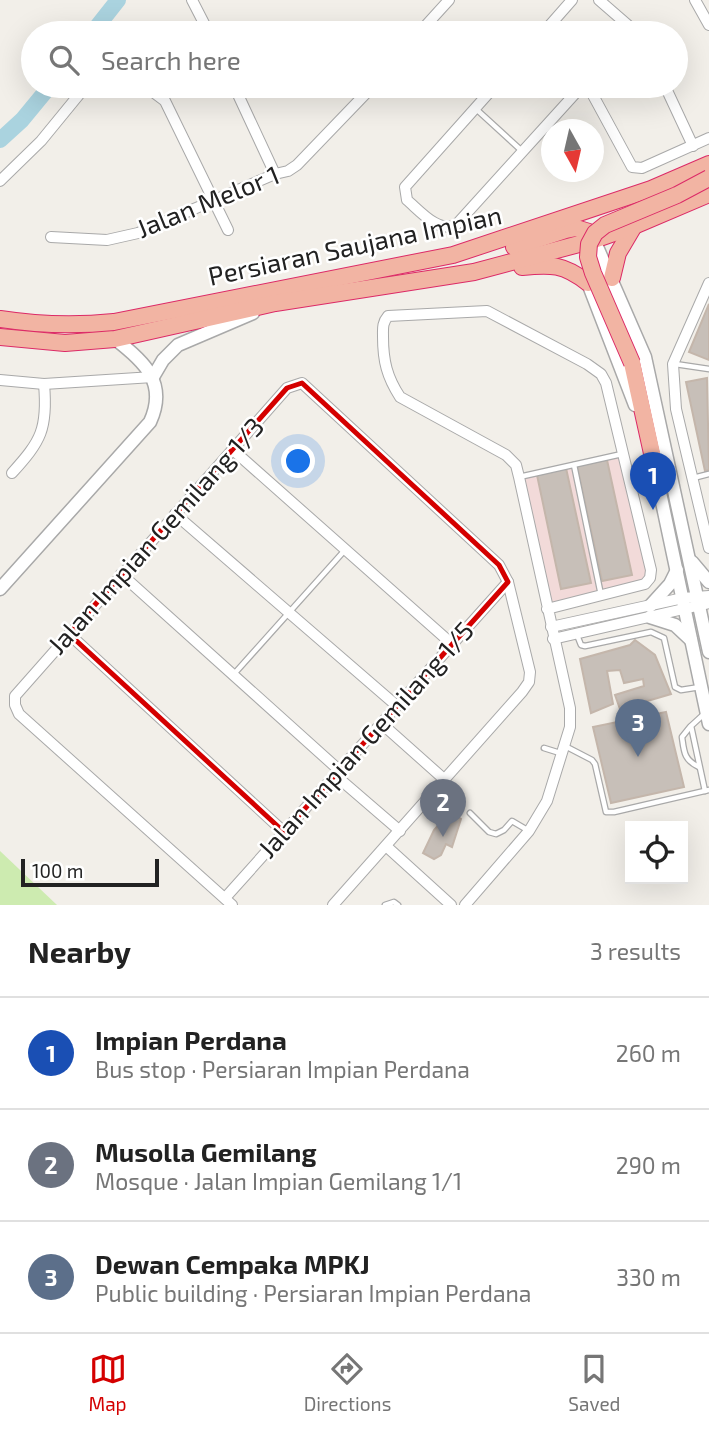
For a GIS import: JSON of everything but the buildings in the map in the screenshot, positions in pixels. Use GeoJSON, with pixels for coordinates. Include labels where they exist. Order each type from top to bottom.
{"type":"FeatureCollection","features":[{"type":"Feature","properties":{"kind":"highway","name":"Persiaran Saujana Impian"},"geometry":{"type":"LineString","coordinates":[[0,319],[75,326],[114,322],[453,255],[651,189],[709,164]]}},
{"type":"Feature","properties":{"kind":"highway"},"geometry":{"type":"LineString","coordinates":[[657,476],[639,384],[593,273],[588,257],[589,244],[595,233],[605,225],[677,195],[709,178]]}},
{"type":"Feature","properties":{"kind":"highway"},"geometry":{"type":"LineString","coordinates":[[453,255],[480,256],[576,228],[588,237],[593,222],[643,199],[651,189]]}},
{"type":"Feature","properties":{"kind":"highway","name":"Persiaran Saujana Impian"},"geometry":{"type":"LineString","coordinates":[[0,337],[65,343],[115,339],[275,303],[474,272],[588,237],[635,226],[709,194]]}},
{"type":"Feature","properties":{"kind":"highway"},"geometry":{"type":"LineString","coordinates":[[612,278],[618,253],[635,226]]}},
{"type":"Feature","properties":{"kind":"highway"},"geometry":{"type":"LineString","coordinates":[[474,272],[554,265],[566,268],[588,283]]}},
{"type":"Feature","properties":{"kind":"street"},"geometry":{"type":"LineString","coordinates":[[192,0],[203,21]]}},
{"type":"Feature","properties":{"kind":"street"},"geometry":{"type":"LineString","coordinates":[[430,21],[449,0]]}},
{"type":"Feature","properties":{"kind":"street"},"geometry":{"type":"LineString","coordinates":[[554,21],[572,0]]}},
{"type":"Feature","properties":{"kind":"street"},"geometry":{"type":"LineString","coordinates":[[599,0],[623,21]]}},
{"type":"Feature","properties":{"kind":"street"},"geometry":{"type":"LineString","coordinates":[[695,0],[709,25]]}},
{"type":"Feature","properties":{"kind":"street"},"geometry":{"type":"LineString","coordinates":[[0,181],[41,141],[76,98]]}},
{"type":"Feature","properties":{"kind":"street"},"geometry":{"type":"LineString","coordinates":[[160,98],[228,230]]}},
{"type":"Feature","properties":{"kind":"street"},"geometry":{"type":"LineString","coordinates":[[240,98],[275,174]]}},
{"type":"Feature","properties":{"kind":"street","name":"Jalan Melor 1"},"geometry":{"type":"LineString","coordinates":[[51,237],[107,240],[138,233],[275,174],[288,171],[361,98]]}},
{"type":"Feature","properties":{"kind":"street"},"geometry":{"type":"LineString","coordinates":[[484,98],[405,187],[407,200],[441,226],[449,228],[456,225],[571,98]]}},
{"type":"Feature","properties":{"kind":"street"},"geometry":{"type":"LineString","coordinates":[[594,98],[629,164],[635,168],[642,168],[709,138]]}},
{"type":"Feature","properties":{"kind":"street"},"geometry":{"type":"LineString","coordinates":[[671,98],[693,146]]}},
{"type":"Feature","properties":{"kind":"street"},"geometry":{"type":"LineString","coordinates":[[588,237],[612,278],[645,357],[689,559],[703,600],[708,641]]}},
{"type":"Feature","properties":{"kind":"street"},"geometry":{"type":"LineString","coordinates":[[588,237],[588,283],[626,377],[657,476],[708,718]]}},
{"type":"Feature","properties":{"kind":"street"},"geometry":{"type":"LineString","coordinates":[[709,283],[673,364],[677,408],[709,548]]}},
{"type":"Feature","properties":{"kind":"street"},"geometry":{"type":"LineString","coordinates":[[153,377],[163,360],[178,345],[275,303]]}},
{"type":"Feature","properties":{"kind":"street"},"geometry":{"type":"LineString","coordinates":[[465,905],[529,831],[547,802],[570,727],[570,708],[553,639],[516,465],[506,455],[400,397],[383,362],[383,323],[388,316],[487,311],[587,364],[601,374],[606,383],[651,570],[650,578],[645,584],[547,609]]}},
{"type":"Feature","properties":{"kind":"street"},"geometry":{"type":"LineString","coordinates":[[0,589],[150,422],[155,411],[156,397],[153,377],[145,366],[115,339]]}},
{"type":"Feature","properties":{"kind":"street"},"geometry":{"type":"LineString","coordinates":[[0,380],[44,384],[153,377]]}},
{"type":"Feature","properties":{"kind":"street","name":"Jalan Impian Gemilang 1/3"},"geometry":{"type":"LineString","coordinates":[[229,902],[19,714],[15,696],[69,634],[287,388],[302,383],[499,565],[508,582]]}},
{"type":"Feature","properties":{"kind":"street"},"geometry":{"type":"LineString","coordinates":[[12,473],[34,449],[41,436],[46,406],[44,384]]}},
{"type":"Feature","properties":{"kind":"street"},"geometry":{"type":"LineString","coordinates":[[233,450],[452,644]]}},
{"type":"Feature","properties":{"kind":"street"},"geometry":{"type":"LineString","coordinates":[[176,514],[397,706]]}},
{"type":"Feature","properties":{"kind":"street"},"geometry":{"type":"LineString","coordinates":[[689,559],[709,582]]}},
{"type":"Feature","properties":{"kind":"street"},"geometry":{"type":"LineString","coordinates":[[650,612],[677,569]]}},
{"type":"Feature","properties":{"kind":"street"},"geometry":{"type":"LineString","coordinates":[[121,575],[400,831]]}},
{"type":"Feature","properties":{"kind":"street"},"geometry":{"type":"LineString","coordinates":[[333,905],[529,682],[530,672],[508,582]]}},
{"type":"Feature","properties":{"kind":"street","name":"Jalan Impian Gemilang 1/5"},"geometry":{"type":"LineString","coordinates":[[229,902],[284,832],[508,582]]}},
{"type":"Feature","properties":{"kind":"street"},"geometry":{"type":"LineString","coordinates":[[553,639],[703,600]]}},
{"type":"Feature","properties":{"kind":"street"},"geometry":{"type":"LineString","coordinates":[[551,628],[650,612],[675,625],[691,640]]}},
{"type":"Feature","properties":{"kind":"street"},"geometry":{"type":"LineString","coordinates":[[69,634],[284,832]]}},
{"type":"Feature","properties":{"kind":"street"},"geometry":{"type":"LineString","coordinates":[[381,723],[445,780]]}},
{"type":"Feature","properties":{"kind":"street"},"geometry":{"type":"LineString","coordinates":[[386,846],[451,905]]}},
{"type":"Feature","properties":{"kind":"lane"},"geometry":{"type":"LineString","coordinates":[[475,108],[522,152]]}},
{"type":"Feature","properties":{"kind":"lane"},"geometry":{"type":"LineString","coordinates":[[673,364],[709,369]]}},
{"type":"Feature","properties":{"kind":"lane"},"geometry":{"type":"LineString","coordinates":[[519,477],[623,453]]}},
{"type":"Feature","properties":{"kind":"lane"},"geometry":{"type":"LineString","coordinates":[[574,464],[601,596]]}},
{"type":"Feature","properties":{"kind":"lane"},"geometry":{"type":"LineString","coordinates":[[692,478],[709,474]]}},
{"type":"Feature","properties":{"kind":"lane"},"geometry":{"type":"LineString","coordinates":[[233,675],[346,550]]}},
{"type":"Feature","properties":{"kind":"lane"},"geometry":{"type":"LineString","coordinates":[[577,634],[581,645],[585,646],[651,632],[657,634],[664,638],[675,687],[681,690],[701,687]]}},
{"type":"Feature","properties":{"kind":"lane"},"geometry":{"type":"LineString","coordinates":[[700,767],[690,763],[685,757],[682,737],[691,726],[708,718]]}},
{"type":"Feature","properties":{"kind":"lane"},"geometry":{"type":"LineString","coordinates":[[544,748],[564,750],[592,760],[606,812],[614,812],[707,790],[691,726]]}},
{"type":"Feature","properties":{"kind":"lane"},"geometry":{"type":"LineString","coordinates":[[470,813],[489,832],[496,834],[512,821],[529,831]]}},
{"type":"Feature","properties":{"kind":"lane"},"geometry":{"type":"LineString","coordinates":[[385,905],[394,902],[398,905]]}},
{"type":"Feature","properties":{"kind":"highlighted area"},"geometry":{"type":"Polygon","coordinates":[[[302,383],[499,565],[508,582],[284,832],[69,634],[287,388],[302,383]]]}},
{"type":"Feature","properties":{"kind":"shaded area"},"geometry":{"type":"Polygon","coordinates":[[[620,457],[647,570],[645,577],[641,582],[550,604],[522,478],[620,457]]]}},
{"type":"Feature","properties":{"kind":"green space"},"geometry":{"type":"Polygon","coordinates":[[[0,851],[57,905],[0,905],[0,851]]]}},
{"type":"Feature","properties":{"kind":"waterway"},"geometry":{"type":"LineString","coordinates":[[101,21],[118,0]]}},
{"type":"Feature","properties":{"kind":"waterway"},"geometry":{"type":"LineString","coordinates":[[0,140],[40,98]]}},
{"type":"Feature","properties":{"kind":"place","name":"Impian Perdana"},"geometry":{"type":"Point","coordinates":[653,510]}},
{"type":"Feature","properties":{"kind":"place","name":"Dewan Cempaka MPKJ"},"geometry":{"type":"Point","coordinates":[638,757]}},
{"type":"Feature","properties":{"kind":"place","name":"Musolla Gemilang"},"geometry":{"type":"Point","coordinates":[443,837]}}]}
